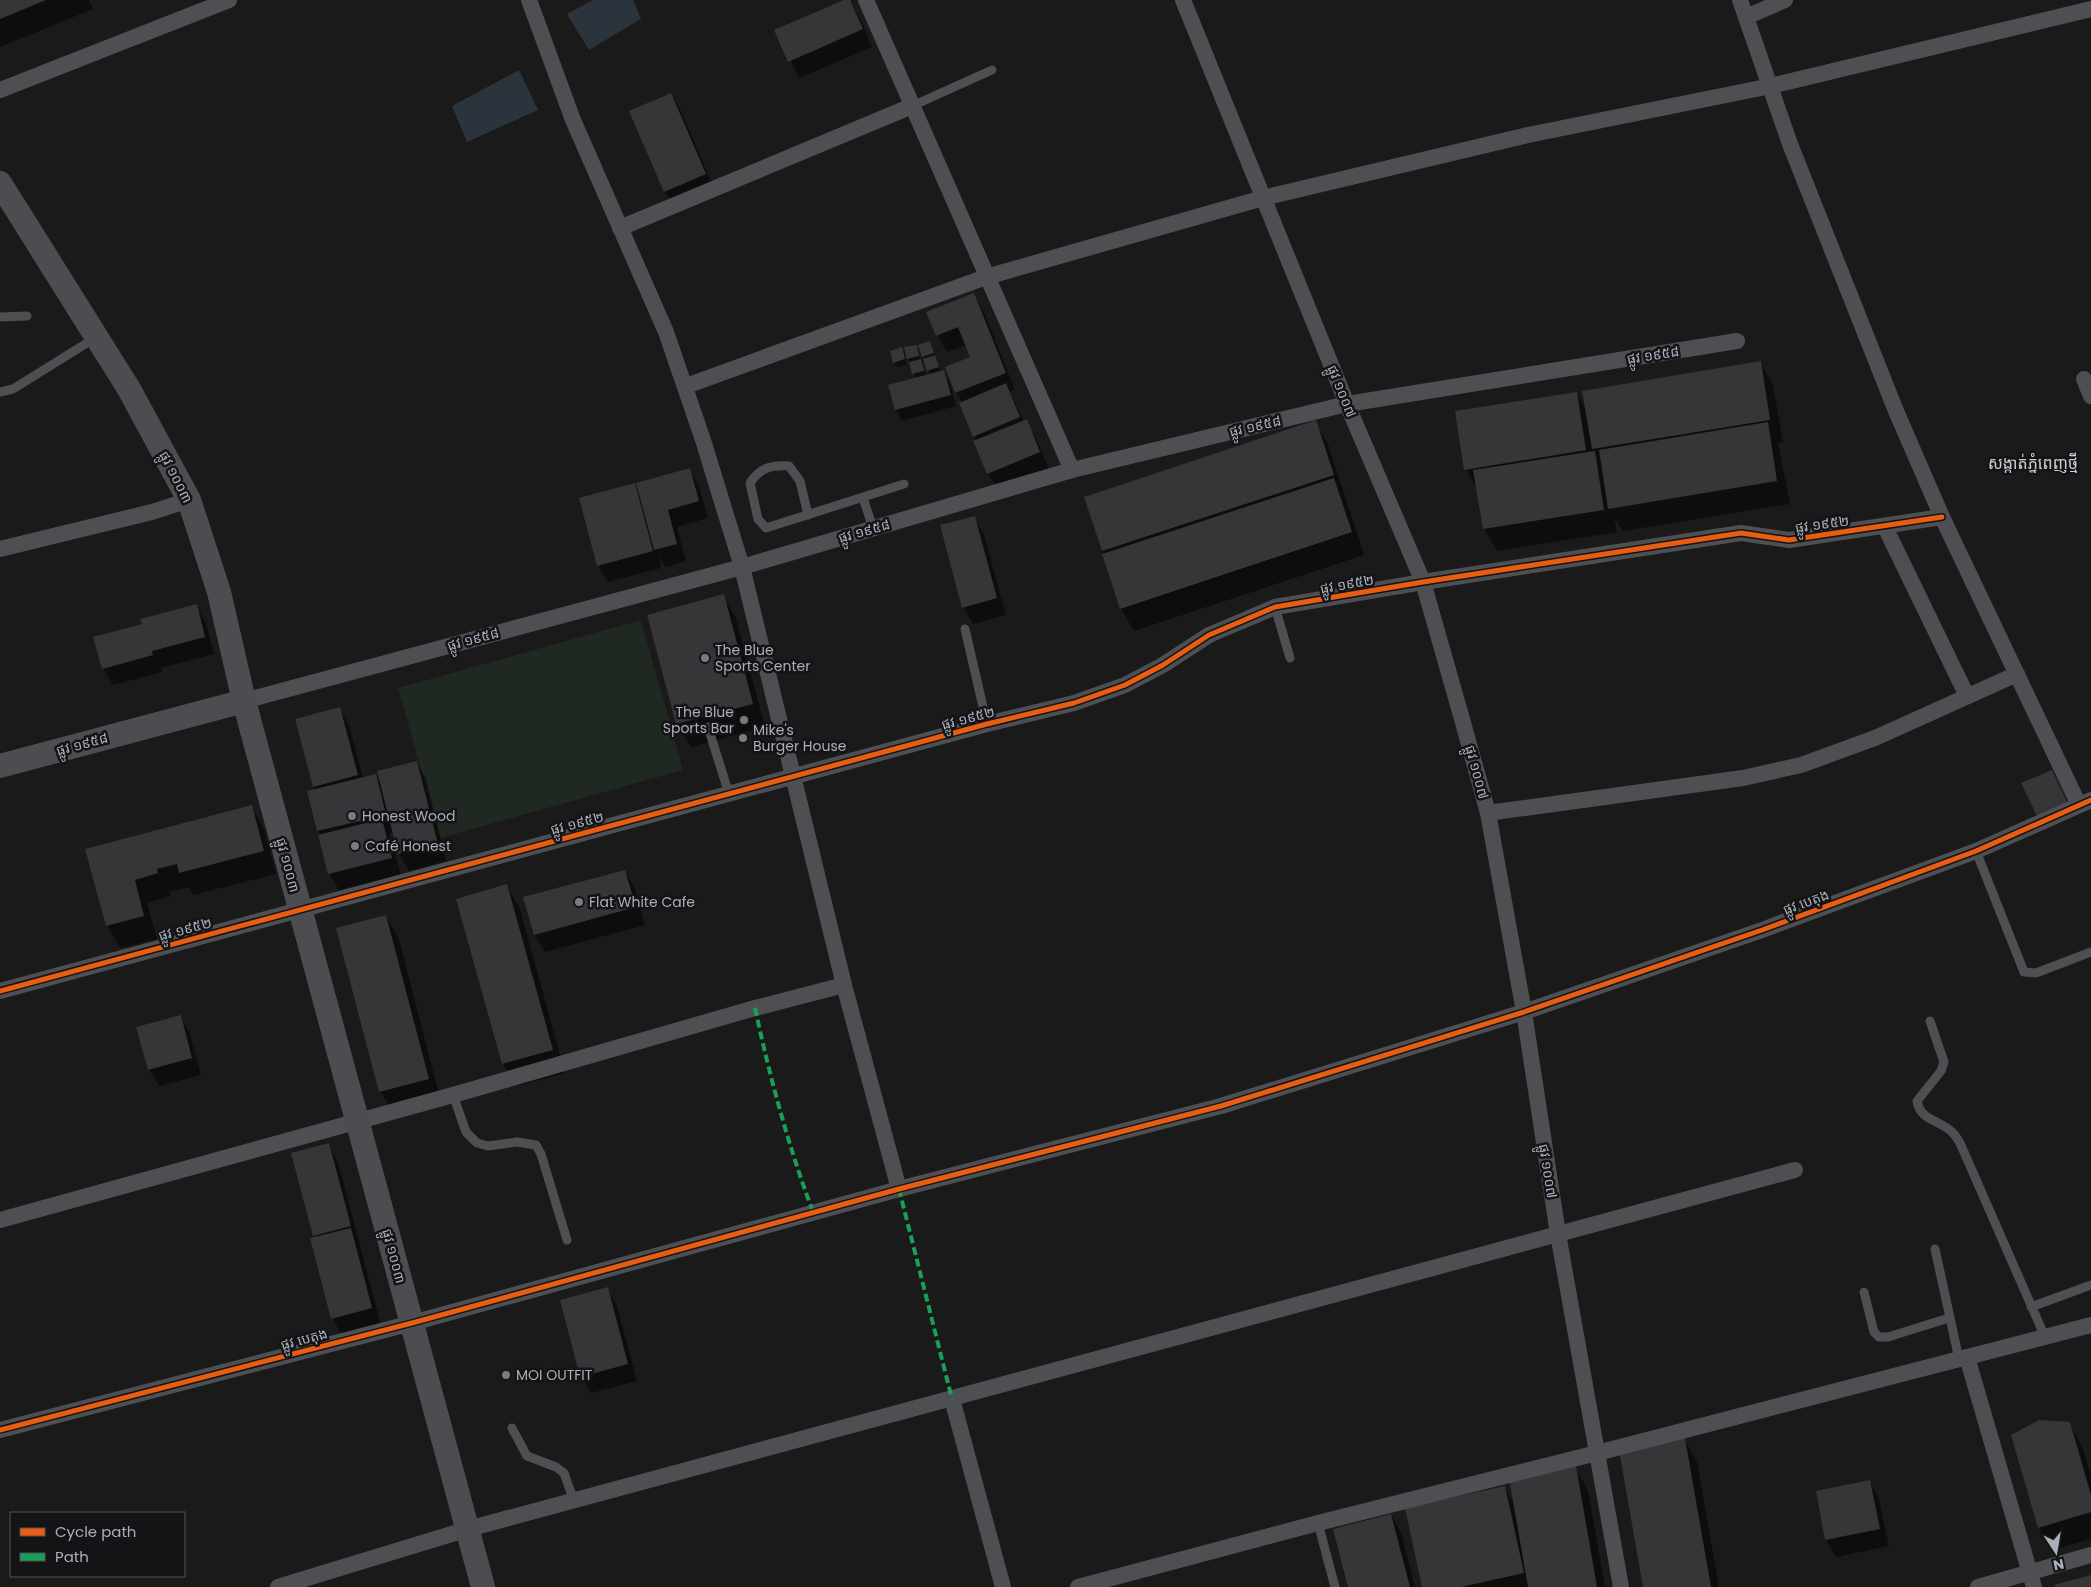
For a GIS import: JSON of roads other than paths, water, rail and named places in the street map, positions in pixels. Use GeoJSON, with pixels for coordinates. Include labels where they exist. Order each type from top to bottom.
{"type":"FeatureCollection","features":[{"type":"Feature","properties":{"kind":"street"},"geometry":{"type":"LineString","coordinates":[[0,90],[230,0]]}},
{"type":"Feature","properties":{"kind":"street"},"geometry":{"type":"LineString","coordinates":[[529,0],[560,88],[666,332],[686,386],[742,567],[844,985],[899,1189]]}},
{"type":"Feature","properties":{"kind":"street"},"geometry":{"type":"LineString","coordinates":[[866,0],[1072,470]]}},
{"type":"Feature","properties":{"kind":"street","name":"ផ្លូវ ១០០៧"},"geometry":{"type":"LineString","coordinates":[[1183,0],[1347,404],[1423,582],[1488,813],[1524,1012],[1558,1234],[1621,1587]]}},
{"type":"Feature","properties":{"kind":"street"},"geometry":{"type":"LineString","coordinates":[[1740,0],[1790,144],[1896,411],[1942,517],[2017,674],[2085,803]]}},
{"type":"Feature","properties":{"kind":"street"},"geometry":{"type":"LineString","coordinates":[[1746,17],[1785,0]]}},
{"type":"Feature","properties":{"kind":"street"},"geometry":{"type":"LineString","coordinates":[[686,386],[986,277],[1263,198],[1528,135],[1770,86],[2091,9]]}},
{"type":"Feature","properties":{"kind":"street"},"geometry":{"type":"LineString","coordinates":[[620,228],[912,106]]}},
{"type":"Feature","properties":{"kind":"street","name":"ផ្លូវ ១០០៣"},"geometry":{"type":"LineString","coordinates":[[0,183],[128,389],[189,500],[219,592],[244,701],[483,1587]]}},
{"type":"Feature","properties":{"kind":"street","name":"ផ្លូវ ១៩៥៨"},"geometry":{"type":"LineString","coordinates":[[0,766],[742,567],[1072,470],[1347,404],[1737,342]]}},
{"type":"Feature","properties":{"kind":"street"},"geometry":{"type":"LineString","coordinates":[[2084,379],[2091,396]]}},
{"type":"Feature","properties":{"kind":"street"},"geometry":{"type":"LineString","coordinates":[[0,549],[152,512],[189,500]]}},
{"type":"Feature","properties":{"kind":"street","name":"ផ្លូវ ១៩៥២"},"geometry":{"type":"LineString","coordinates":[[0,991],[987,724],[1074,703],[1125,685],[1162,665],[1209,635],[1275,607],[1741,533],[1789,540],[1942,517]]}},
{"type":"Feature","properties":{"kind":"street"},"geometry":{"type":"LineString","coordinates":[[1885,527],[1968,696]]}},
{"type":"Feature","properties":{"kind":"street"},"geometry":{"type":"LineString","coordinates":[[1488,813],[1743,778],[1801,765],[1875,738],[2017,674]]}},
{"type":"Feature","properties":{"kind":"street","name":"ផ្លូវ បេតុង"},"geometry":{"type":"LineString","coordinates":[[0,1430],[412,1323],[899,1189],[1221,1106],[1524,1012],[1762,930],[1976,851],[2085,803]]}},
{"type":"Feature","properties":{"kind":"street"},"geometry":{"type":"LineString","coordinates":[[0,1220],[453,1095],[755,1008],[844,985]]}},
{"type":"Feature","properties":{"kind":"street"},"geometry":{"type":"LineString","coordinates":[[278,1587],[574,1500],[1795,1170]]}},
{"type":"Feature","properties":{"kind":"street"},"geometry":{"type":"LineString","coordinates":[[1078,1587],[1318,1523],[2091,1325]]}},
{"type":"Feature","properties":{"kind":"street"},"geometry":{"type":"LineString","coordinates":[[1963,1358],[2032,1580]]}},
{"type":"Feature","properties":{"kind":"street"},"geometry":{"type":"LineString","coordinates":[[952,1399],[1003,1587]]}},
{"type":"Feature","properties":{"kind":"street"},"geometry":{"type":"LineString","coordinates":[[1978,1587],[2032,1580],[2091,1555]]}},
{"type":"Feature","properties":{"kind":"lane"},"geometry":{"type":"LineString","coordinates":[[912,106],[992,70]]}},
{"type":"Feature","properties":{"kind":"lane"},"geometry":{"type":"LineString","coordinates":[[0,317],[27,316]]}},
{"type":"Feature","properties":{"kind":"lane"},"geometry":{"type":"LineString","coordinates":[[0,392],[13,389],[96,337]]}},
{"type":"Feature","properties":{"kind":"lane"},"geometry":{"type":"LineString","coordinates":[[808,515],[800,481],[789,466],[773,465],[758,471],[750,483],[762,525],[766,528],[863,498],[904,484]]}},
{"type":"Feature","properties":{"kind":"lane"},"geometry":{"type":"LineString","coordinates":[[863,498],[873,528]]}},
{"type":"Feature","properties":{"kind":"lane"},"geometry":{"type":"LineString","coordinates":[[1275,607],[1290,658]]}},
{"type":"Feature","properties":{"kind":"lane"},"geometry":{"type":"LineString","coordinates":[[965,629],[987,724]]}},
{"type":"Feature","properties":{"kind":"lane"},"geometry":{"type":"LineString","coordinates":[[708,727],[729,794]]}},
{"type":"Feature","properties":{"kind":"lane"},"geometry":{"type":"LineString","coordinates":[[1976,851],[2024,972],[2036,973],[2091,952]]}},
{"type":"Feature","properties":{"kind":"lane"},"geometry":{"type":"LineString","coordinates":[[1930,1021],[1944,1062],[1941,1071],[1917,1101],[1918,1109],[1924,1115],[1952,1132],[1960,1143],[2045,1337]]}},
{"type":"Feature","properties":{"kind":"lane"},"geometry":{"type":"LineString","coordinates":[[453,1095],[466,1132],[477,1143],[488,1146],[517,1142],[536,1145],[541,1154],[567,1240]]}},
{"type":"Feature","properties":{"kind":"lane"},"geometry":{"type":"LineString","coordinates":[[1934,1250],[1949,1318],[1963,1358]]}},
{"type":"Feature","properties":{"kind":"lane"},"geometry":{"type":"LineString","coordinates":[[2031,1307],[2091,1285]]}},
{"type":"Feature","properties":{"kind":"lane"},"geometry":{"type":"LineString","coordinates":[[1864,1292],[1874,1332],[1879,1337],[1888,1337],[1949,1318]]}},
{"type":"Feature","properties":{"kind":"lane"},"geometry":{"type":"LineString","coordinates":[[512,1428],[527,1456],[556,1467],[564,1473],[574,1500]]}},
{"type":"Feature","properties":{"kind":"lane"},"geometry":{"type":"LineString","coordinates":[[1318,1523],[1335,1587]]}},
{"type":"Feature","properties":{"kind":"place","name":"The Blue Sports Center"},"geometry":{"type":"Point","coordinates":[705,658]}},
{"type":"Feature","properties":{"kind":"place","name":"The Blue Sports Bar"},"geometry":{"type":"Point","coordinates":[744,720]}},
{"type":"Feature","properties":{"kind":"place","name":"Mike's Burger House"},"geometry":{"type":"Point","coordinates":[743,738]}},
{"type":"Feature","properties":{"kind":"place","name":"Honest Wood"},"geometry":{"type":"Point","coordinates":[352,816]}},
{"type":"Feature","properties":{"kind":"place","name":"Café Honest"},"geometry":{"type":"Point","coordinates":[355,846]}},
{"type":"Feature","properties":{"kind":"place","name":"Flat White Cafe"},"geometry":{"type":"Point","coordinates":[579,902]}},
{"type":"Feature","properties":{"kind":"place","name":"MOI OUTFIT"},"geometry":{"type":"Point","coordinates":[506,1375]}},
{"type":"Feature","properties":{"kind":"district","name":"សង្កាត់ភ្នំពេញថ្មី"},"geometry":{"type":"Point","coordinates":[2033,463]}}]}
